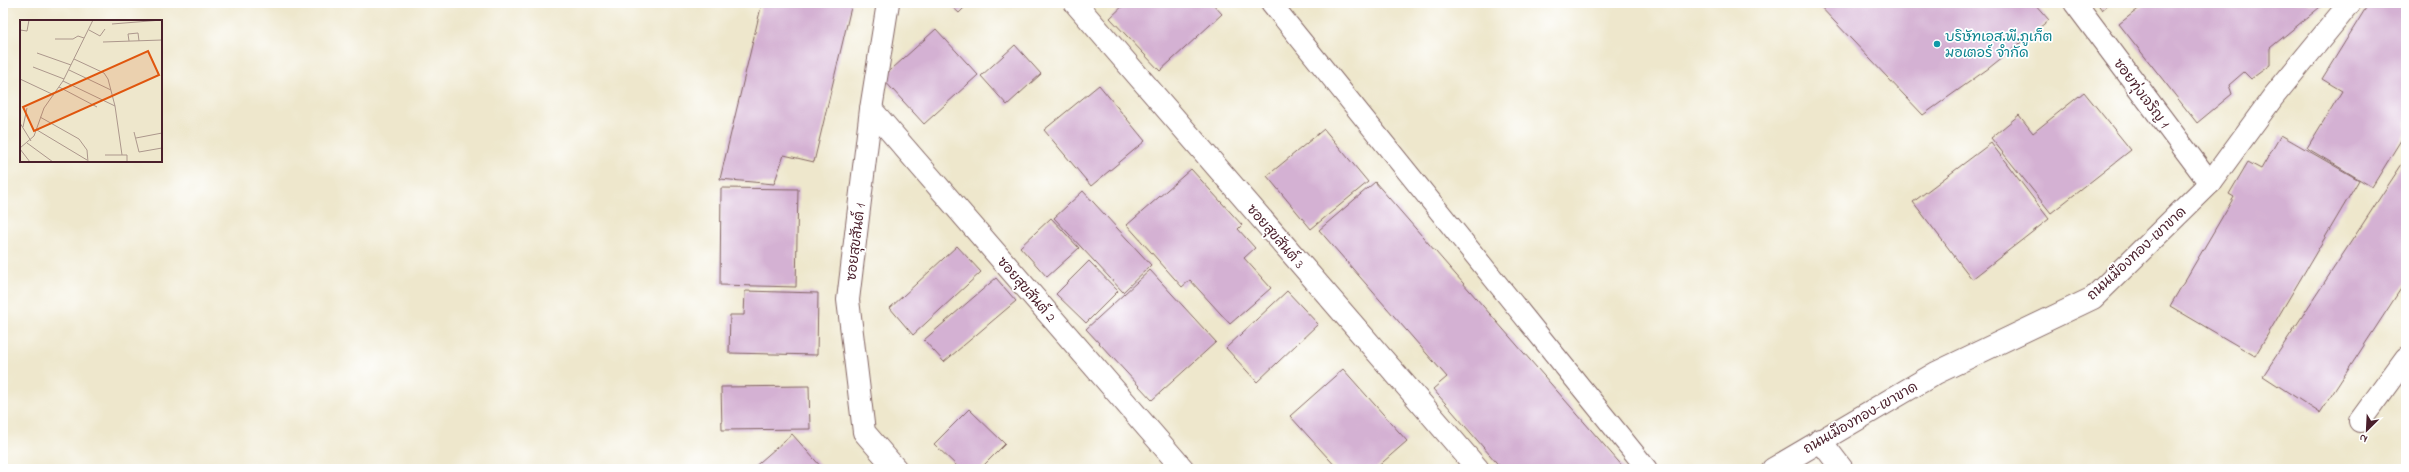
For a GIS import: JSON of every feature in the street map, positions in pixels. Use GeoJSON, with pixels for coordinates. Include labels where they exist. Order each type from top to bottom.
{"type":"FeatureCollection","features":[{"type":"Feature","properties":{"kind":"street","name":"ซอยสุขสันต์ 1"},"geometry":{"type":"LineString","coordinates":[[888,3],[872,109],[848,300],[864,432],[896,469]]}},
{"type":"Feature","properties":{"kind":"street","name":"ซอยสุขสันต์ 3"},"geometry":{"type":"LineString","coordinates":[[1075,3],[1478,469]]}},
{"type":"Feature","properties":{"kind":"street","name":"ซอยทุ่งเจริญ 1"},"geometry":{"type":"LineString","coordinates":[[2075,3],[2210,183]]}},
{"type":"Feature","properties":{"kind":"street","name":"ถนนเมืองทอง-เขาขาด"},"geometry":{"type":"LineString","coordinates":[[1773,469],[1936,373],[2092,298],[2210,183],[2273,97],[2350,3]]}},
{"type":"Feature","properties":{"kind":"street","name":"ซอยสุขสันต์ 2"},"geometry":{"type":"LineString","coordinates":[[872,109],[1183,469]]}},
{"type":"Feature","properties":{"kind":"street"},"geometry":{"type":"LineString","coordinates":[[2360,421],[2406,358]]}},
{"type":"Feature","properties":{"kind":"street"},"geometry":{"type":"LineString","coordinates":[[1820,440],[1842,469]]}},
{"type":"Feature","properties":{"kind":"lane"},"geometry":{"type":"LineString","coordinates":[[1271,3],[1647,469]]}},
{"type":"Feature","properties":{"kind":"building"},"geometry":{"type":"Polygon","coordinates":[[[762,3],[852,3],[814,162],[784,155],[774,184],[720,179],[762,3]]]}},
{"type":"Feature","properties":{"kind":"building"},"geometry":{"type":"Polygon","coordinates":[[[948,3],[969,3],[959,13],[948,3]]]}},
{"type":"Feature","properties":{"kind":"building"},"geometry":{"type":"Polygon","coordinates":[[[1126,3],[1212,3],[1222,14],[1160,71],[1110,18],[1126,3]]]}},
{"type":"Feature","properties":{"kind":"building","name":"บริษัทเอส.พี.ภูเก็ต มอเตอร์ จำกัด"},"geometry":{"type":"Polygon","coordinates":[[[1817,3],[2034,3],[2049,20],[1989,68],[1923,115],[1817,3]]]}},
{"type":"Feature","properties":{"kind":"building"},"geometry":{"type":"Polygon","coordinates":[[[2097,3],[2110,3],[2102,10],[2097,3]]]}},
{"type":"Feature","properties":{"kind":"building"},"geometry":{"type":"Polygon","coordinates":[[[2146,3],[2325,3],[2270,48],[2270,65],[2251,79],[2244,72],[2229,85],[2232,94],[2197,123],[2119,24],[2146,3]]]}},
{"type":"Feature","properties":{"kind":"building"},"geometry":{"type":"Polygon","coordinates":[[[2369,3],[2406,3],[2406,132],[2372,187],[2307,148],[2342,91],[2322,79],[2369,3]]]}},
{"type":"Feature","properties":{"kind":"building"},"geometry":{"type":"Polygon","coordinates":[[[936,29],[978,75],[924,124],[882,78],[936,29]]]}},
{"type":"Feature","properties":{"kind":"building"},"geometry":{"type":"Polygon","coordinates":[[[1015,45],[1041,74],[1007,105],[981,76],[1015,45]]]}},
{"type":"Feature","properties":{"kind":"building"},"geometry":{"type":"Polygon","coordinates":[[[1099,85],[1145,141],[1091,186],[1044,130],[1099,85]]]}},
{"type":"Feature","properties":{"kind":"building"},"geometry":{"type":"Polygon","coordinates":[[[2084,92],[2131,150],[2051,213],[1991,138],[2019,115],[2033,133],[2084,92]]]}},
{"type":"Feature","properties":{"kind":"building"},"geometry":{"type":"Polygon","coordinates":[[[1324,129],[1368,182],[1311,229],[1267,176],[1324,129]]]}},
{"type":"Feature","properties":{"kind":"building"},"geometry":{"type":"Polygon","coordinates":[[[2281,135],[2359,180],[2255,356],[2170,306],[2234,197],[2229,194],[2248,162],[2261,169],[2281,135]]]}},
{"type":"Feature","properties":{"kind":"building"},"geometry":{"type":"Polygon","coordinates":[[[1991,143],[2049,219],[1972,279],[1913,202],[1991,143]]]}},
{"type":"Feature","properties":{"kind":"building"},"geometry":{"type":"Polygon","coordinates":[[[2406,158],[2406,281],[2320,413],[2263,376],[2406,158]]]}},
{"type":"Feature","properties":{"kind":"building"},"geometry":{"type":"Polygon","coordinates":[[[1191,169],[1242,225],[1238,229],[1255,248],[1244,258],[1271,288],[1230,324],[1190,280],[1182,287],[1127,225],[1191,169]]]}},
{"type":"Feature","properties":{"kind":"building"},"geometry":{"type":"Polygon","coordinates":[[[1375,182],[1625,469],[1502,469],[1433,389],[1447,377],[1319,230],[1375,182]]]}},
{"type":"Feature","properties":{"kind":"building"},"geometry":{"type":"Polygon","coordinates":[[[721,188],[798,189],[796,287],[720,285],[721,188]]]}},
{"type":"Feature","properties":{"kind":"building"},"geometry":{"type":"Polygon","coordinates":[[[1083,191],[1151,265],[1123,292],[1054,218],[1083,191]]]}},
{"type":"Feature","properties":{"kind":"building"},"geometry":{"type":"Polygon","coordinates":[[[1051,218],[1079,248],[1047,277],[1020,247],[1051,218]]]}},
{"type":"Feature","properties":{"kind":"building"},"geometry":{"type":"Polygon","coordinates":[[[957,246],[981,272],[913,335],[890,308],[957,246]]]}},
{"type":"Feature","properties":{"kind":"building"},"geometry":{"type":"Polygon","coordinates":[[[1089,261],[1118,291],[1086,323],[1056,294],[1089,261]]]}},
{"type":"Feature","properties":{"kind":"building"},"geometry":{"type":"Polygon","coordinates":[[[1150,270],[1216,342],[1152,400],[1086,329],[1150,270]]]}},
{"type":"Feature","properties":{"kind":"building"},"geometry":{"type":"Polygon","coordinates":[[[996,278],[1016,301],[944,362],[924,340],[996,278]]]}},
{"type":"Feature","properties":{"kind":"building"},"geometry":{"type":"Polygon","coordinates":[[[745,291],[818,293],[817,355],[729,353],[730,315],[744,315],[745,291]]]}},
{"type":"Feature","properties":{"kind":"building"},"geometry":{"type":"Polygon","coordinates":[[[1287,291],[1318,324],[1257,382],[1226,348],[1287,291]]]}},
{"type":"Feature","properties":{"kind":"building"},"geometry":{"type":"Polygon","coordinates":[[[1343,369],[1407,441],[1375,469],[1338,469],[1290,416],[1343,369]]]}},
{"type":"Feature","properties":{"kind":"building"},"geometry":{"type":"Polygon","coordinates":[[[809,386],[810,429],[722,430],[721,387],[809,386]]]}},
{"type":"Feature","properties":{"kind":"building"},"geometry":{"type":"Polygon","coordinates":[[[969,409],[1005,444],[980,469],[960,469],[934,444],[969,409]]]}},
{"type":"Feature","properties":{"kind":"building"},"geometry":{"type":"Polygon","coordinates":[[[792,434],[823,469],[752,469],[792,434]]]}},
{"type":"Feature","properties":{"kind":"place","name":"บริษัทเอส.พี.ภูเก็ต มอเตอร์ จำกัด"},"geometry":{"type":"Point","coordinates":[1937,44]}}]}
